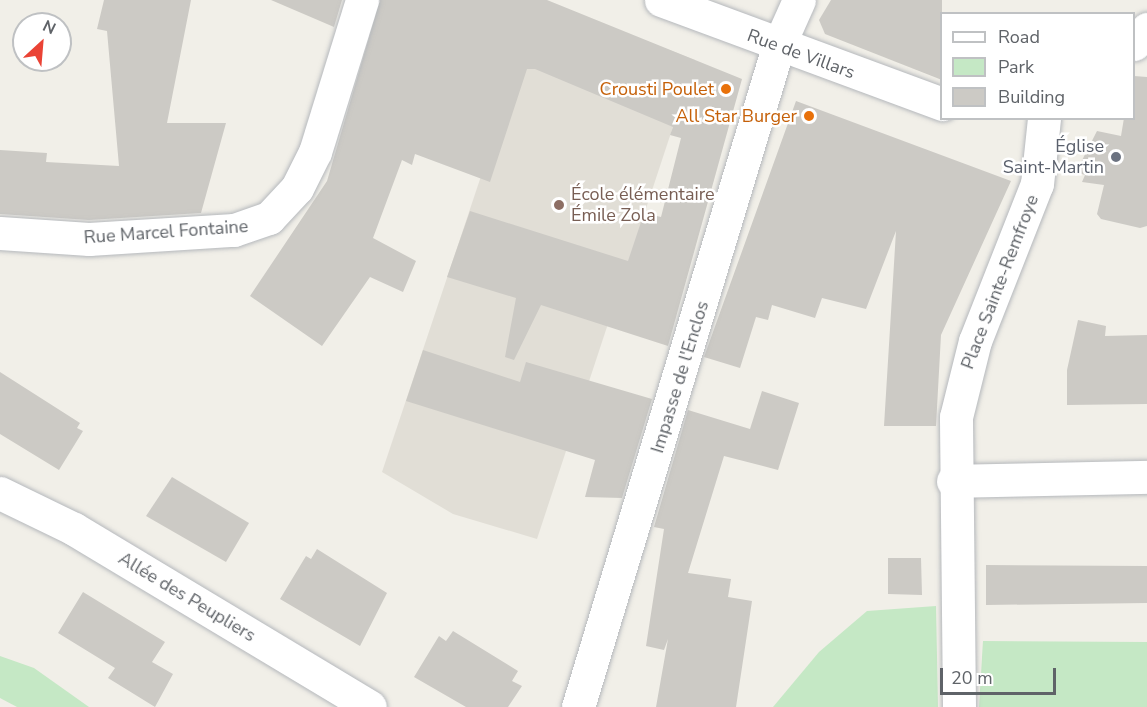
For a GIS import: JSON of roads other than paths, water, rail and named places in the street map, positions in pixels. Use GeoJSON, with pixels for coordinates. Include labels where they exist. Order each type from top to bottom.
{"type":"FeatureCollection","features":[{"type":"Feature","properties":{"kind":"street","name":"Rue Marcel Fontaine"},"geometry":{"type":"LineString","coordinates":[[0,233],[89,239],[234,230],[269,218],[297,188],[315,152],[362,0]]}},
{"type":"Feature","properties":{"kind":"street","name":"Rue de Villars"},"geometry":{"type":"LineString","coordinates":[[661,0],[778,47],[940,103]]}},
{"type":"Feature","properties":{"kind":"street","name":"Impasse de l'Enclos"},"geometry":{"type":"LineString","coordinates":[[578,707],[778,47],[799,0]]}},
{"type":"Feature","properties":{"kind":"street"},"geometry":{"type":"LineString","coordinates":[[1135,43],[1147,29]]}},
{"type":"Feature","properties":{"kind":"street","name":"Place Sainte-Remfroye"},"geometry":{"type":"LineString","coordinates":[[959,707],[953,481],[962,386],[1037,184],[1044,120]]}},
{"type":"Feature","properties":{"kind":"street"},"geometry":{"type":"LineString","coordinates":[[953,481],[1147,477]]}},
{"type":"Feature","properties":{"kind":"street","name":"Allée des Peupliers"},"geometry":{"type":"LineString","coordinates":[[0,493],[74,529],[370,707]]}},
{"type":"Feature","properties":{"kind":"place","name":"Crousti Poulet"},"geometry":{"type":"Point","coordinates":[726,89]}},
{"type":"Feature","properties":{"kind":"place","name":"All Star Burger"},"geometry":{"type":"Point","coordinates":[809,116]}},
{"type":"Feature","properties":{"kind":"place","name":"Église Saint-Martin"},"geometry":{"type":"Point","coordinates":[1116,157]}},
{"type":"Feature","properties":{"kind":"place","name":"École élémentaire Émile Zola"},"geometry":{"type":"Point","coordinates":[559,205]}}]}
